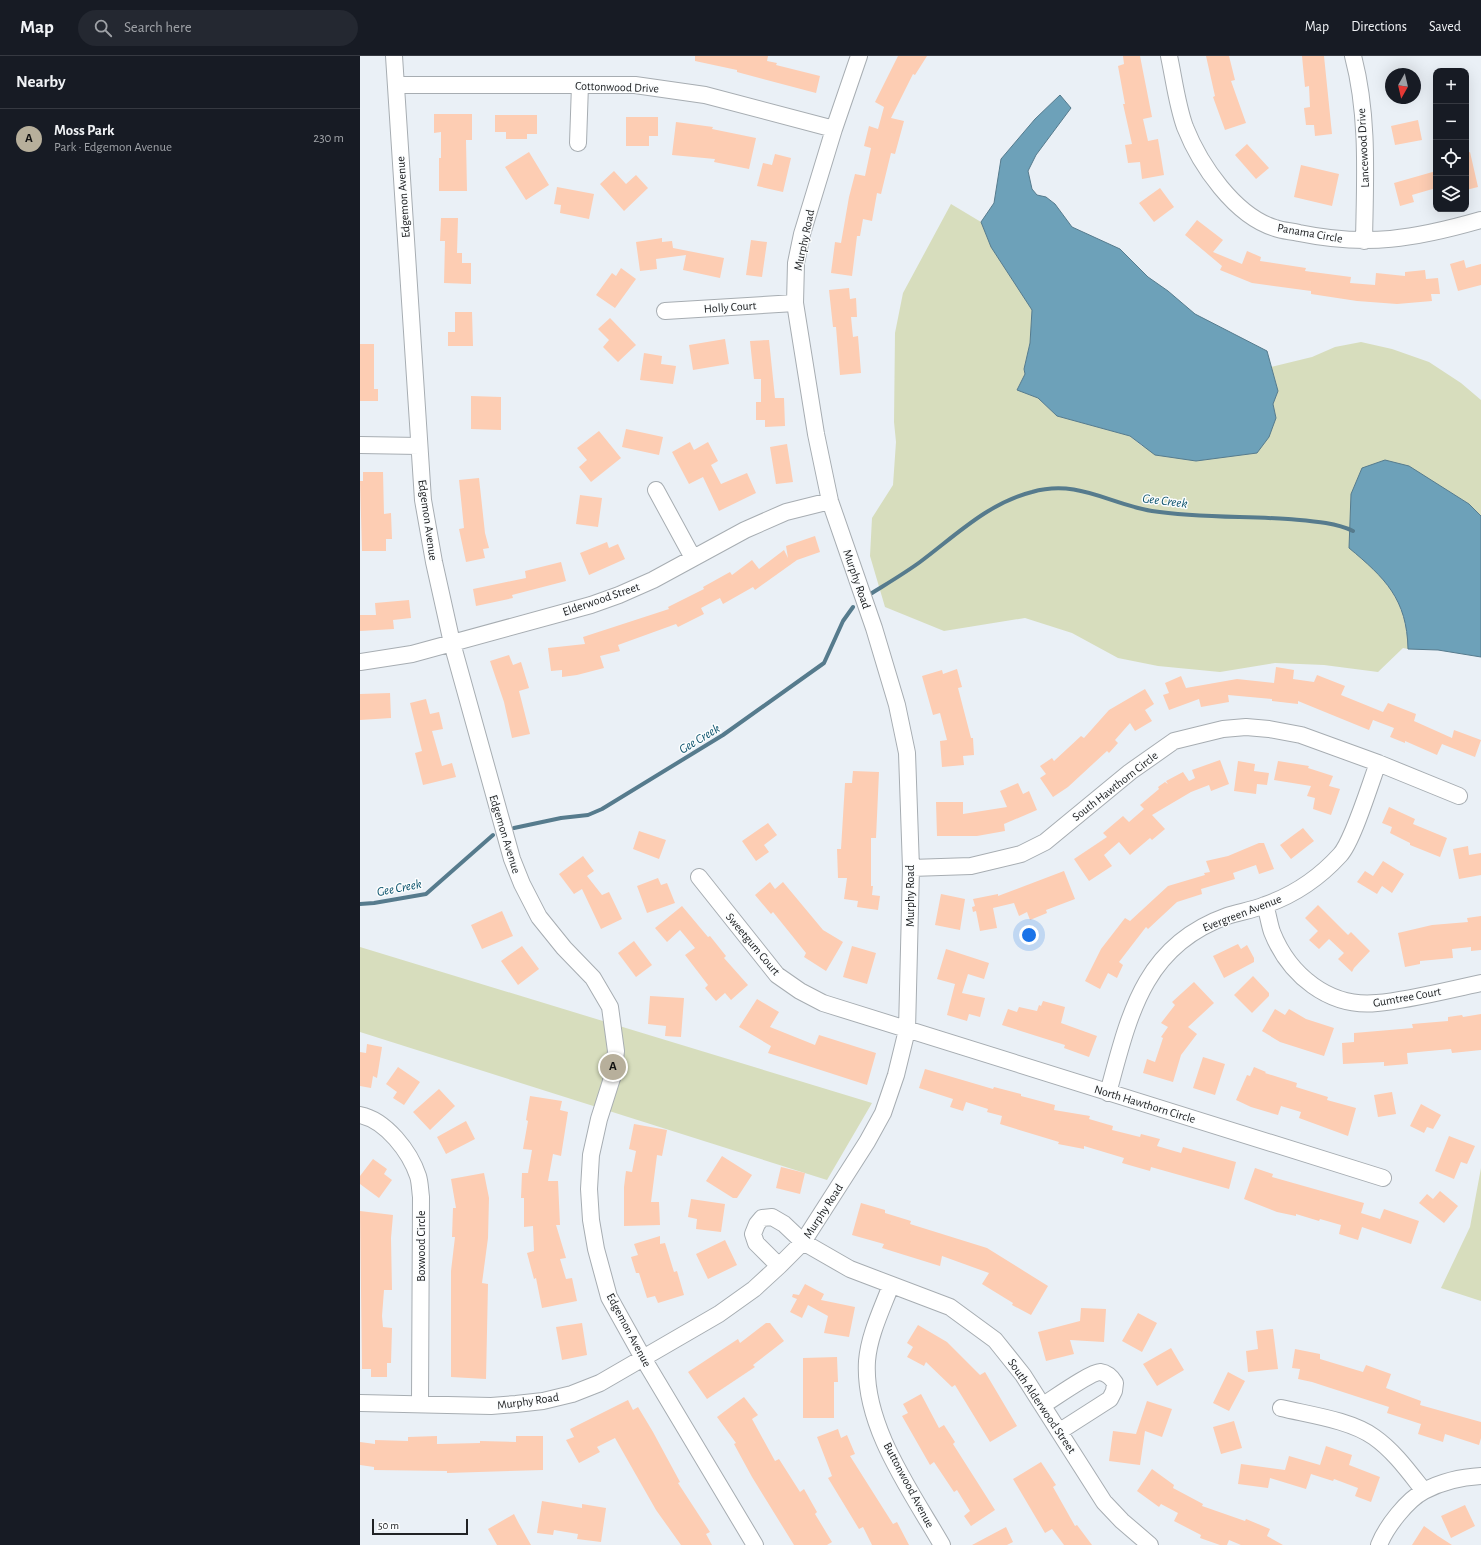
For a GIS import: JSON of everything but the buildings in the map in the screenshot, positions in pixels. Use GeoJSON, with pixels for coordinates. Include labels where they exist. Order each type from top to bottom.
{"type":"FeatureCollection","features":[{"type":"Feature","properties":{"kind":"street","name":"Edgemon Avenue"},"geometry":{"type":"LineString","coordinates":[[394,56],[424,508],[452,643],[506,844],[522,884],[539,917],[564,948],[593,978],[610,1007],[616,1051],[613,1075],[599,1119],[591,1155],[589,1189],[591,1220],[596,1249],[609,1296],[643,1358],[755,1545]]}},
{"type":"Feature","properties":{"kind":"street","name":"Murphy Road"},"geometry":{"type":"LineString","coordinates":[[360,1403],[420,1403],[491,1406],[543,1401],[572,1394],[600,1383],[719,1314],[754,1289],[780,1266],[803,1242],[867,1142],[883,1113],[896,1075],[907,1030],[911,868],[907,753],[899,712],[874,628],[830,501],[816,434],[795,303],[796,263],[802,234],[834,129],[859,56]]}},
{"type":"Feature","properties":{"kind":"street","name":"Panama Circle"},"geometry":{"type":"LineString","coordinates":[[1169,56],[1185,126],[1196,151],[1210,174],[1226,194],[1255,218],[1275,228],[1325,239],[1364,241],[1417,237],[1481,220]]}},
{"type":"Feature","properties":{"kind":"street","name":"Lancewood Drive"},"geometry":{"type":"LineString","coordinates":[[1353,56],[1357,71],[1364,124],[1366,161],[1364,241]]}},
{"type":"Feature","properties":{"kind":"street","name":"Cottonwood Drive"},"geometry":{"type":"LineString","coordinates":[[396,85],[635,85],[705,95],[834,129]]}},
{"type":"Feature","properties":{"kind":"street"},"geometry":{"type":"LineString","coordinates":[[578,144],[580,85]]}},
{"type":"Feature","properties":{"kind":"street","name":"Holly Court"},"geometry":{"type":"LineString","coordinates":[[665,311],[795,303]]}},
{"type":"Feature","properties":{"kind":"street"},"geometry":{"type":"LineString","coordinates":[[360,445],[419,446]]}},
{"type":"Feature","properties":{"kind":"street"},"geometry":{"type":"LineString","coordinates":[[656,490],[693,558]]}},
{"type":"Feature","properties":{"kind":"street","name":"Elderwood Street"},"geometry":{"type":"LineString","coordinates":[[360,662],[412,654],[612,598],[653,580],[745,530],[786,512],[830,501]]}},
{"type":"Feature","properties":{"kind":"street","name":"South Hawthorn Circle"},"geometry":{"type":"LineString","coordinates":[[911,868],[972,866],[1021,854],[1045,842],[1130,772],[1174,741],[1223,729],[1246,727],[1269,729],[1295,734],[1378,763],[1459,796]]}},
{"type":"Feature","properties":{"kind":"street","name":"Evergreen Avenue"},"geometry":{"type":"LineString","coordinates":[[1108,1093],[1128,1021],[1141,990],[1156,964],[1184,939],[1202,927],[1227,916],[1265,905],[1309,884],[1341,854],[1351,835],[1378,763]]}},
{"type":"Feature","properties":{"kind":"street","name":"Sweetgum Court"},"geometry":{"type":"LineString","coordinates":[[699,877],[777,975],[800,991],[823,1003],[907,1030]]}},
{"type":"Feature","properties":{"kind":"street","name":"Gumtree Court"},"geometry":{"type":"LineString","coordinates":[[1265,905],[1272,931],[1281,950],[1310,984],[1328,996],[1354,1003],[1376,1004],[1481,984]]}},
{"type":"Feature","properties":{"kind":"street","name":"North Hawthorn Circle"},"geometry":{"type":"LineString","coordinates":[[907,1030],[1383,1178]]}},
{"type":"Feature","properties":{"kind":"street","name":"Boxwood Circle"},"geometry":{"type":"LineString","coordinates":[[360,1115],[366,1116],[385,1128],[410,1157],[418,1177],[421,1197],[420,1403]]}},
{"type":"Feature","properties":{"kind":"street","name":"South Alderwood Street"},"geometry":{"type":"LineString","coordinates":[[780,1266],[756,1243],[753,1234],[757,1224],[762,1218],[772,1217],[784,1224],[803,1242],[850,1269],[950,1307],[984,1332],[1005,1352],[1043,1405],[1104,1502],[1122,1521],[1150,1545]]}},
{"type":"Feature","properties":{"kind":"street","name":"Buttonwood Avenue"},"geometry":{"type":"LineString","coordinates":[[891,1285],[871,1340],[867,1361],[871,1404],[889,1452],[942,1545]]}},
{"type":"Feature","properties":{"kind":"street"},"geometry":{"type":"LineString","coordinates":[[1043,1405],[1091,1375],[1100,1372],[1110,1376],[1115,1383],[1114,1391],[1110,1399],[1060,1431]]}},
{"type":"Feature","properties":{"kind":"street"},"geometry":{"type":"LineString","coordinates":[[1281,1408],[1353,1426],[1374,1437],[1400,1461],[1424,1491]]}},
{"type":"Feature","properties":{"kind":"street"},"geometry":{"type":"LineString","coordinates":[[1378,1545],[1395,1517],[1424,1491],[1460,1478],[1481,1476]]}},
{"type":"Feature","properties":{"kind":"green space"},"geometry":{"type":"Polygon","coordinates":[[[951,204],[981,222],[991,247],[1032,310],[1030,343],[1024,369],[1025,374],[1017,390],[1038,398],[1057,416],[1130,436],[1142,446],[1196,461],[1224,456],[1276,418],[1273,404],[1278,391],[1271,367],[1312,357],[1335,347],[1361,342],[1392,349],[1429,362],[1461,383],[1481,400],[1481,516],[1469,504],[1437,484],[1368,564],[1386,583],[1398,602],[1405,624],[1408,649],[1403,648],[1378,672],[1324,665],[1275,663],[1220,672],[1158,666],[1118,658],[1072,633],[1025,618],[944,631],[885,607],[870,556],[872,518],[893,485],[896,442],[894,422],[895,333],[903,293],[951,204]]]}},
{"type":"Feature","properties":{"kind":"green space"},"geometry":{"type":"Polygon","coordinates":[[[360,947],[872,1103],[827,1180],[360,1032],[360,947]]]}},
{"type":"Feature","properties":{"kind":"green space"},"geometry":{"type":"Polygon","coordinates":[[[1481,1168],[1481,1301],[1441,1288],[1470,1227],[1481,1168]]]}},
{"type":"Feature","properties":{"kind":"water"},"geometry":{"type":"Polygon","coordinates":[[[1060,95],[1071,108],[1036,155],[1028,171],[1032,189],[1037,195],[1046,197],[1055,204],[1072,227],[1120,249],[1148,277],[1168,291],[1195,314],[1267,351],[1278,391],[1273,404],[1276,418],[1269,437],[1257,453],[1196,461],[1155,455],[1130,436],[1057,416],[1038,398],[1017,390],[1025,374],[1024,369],[1030,343],[1032,310],[991,247],[981,222],[994,203],[1001,159],[1035,119],[1060,95]]]}},
{"type":"Feature","properties":{"kind":"water"},"geometry":{"type":"Polygon","coordinates":[[[1385,460],[1409,466],[1469,504],[1481,516],[1481,657],[1438,650],[1408,649],[1407,632],[1403,616],[1392,591],[1373,569],[1349,548],[1351,494],[1362,468],[1385,460]]]}},
{"type":"Feature","properties":{"kind":"waterway","name":"Gee Creek"},"geometry":{"type":"LineString","coordinates":[[872,593],[914,566],[986,512],[1016,497],[1049,489],[1064,488],[1079,490],[1136,508],[1152,511],[1186,515],[1304,520],[1330,524],[1353,531]]}},
{"type":"Feature","properties":{"kind":"waterway","name":"Gee Creek"},"geometry":{"type":"LineString","coordinates":[[514,828],[561,818],[588,815],[602,809],[723,735],[824,663],[843,621],[853,607]]}},
{"type":"Feature","properties":{"kind":"waterway","name":"Gee Creek"},"geometry":{"type":"LineString","coordinates":[[360,904],[426,894],[493,835]]}},
{"type":"Feature","properties":{"kind":"place","name":"Moss Park"},"geometry":{"type":"Point","coordinates":[613,1067]}}]}
